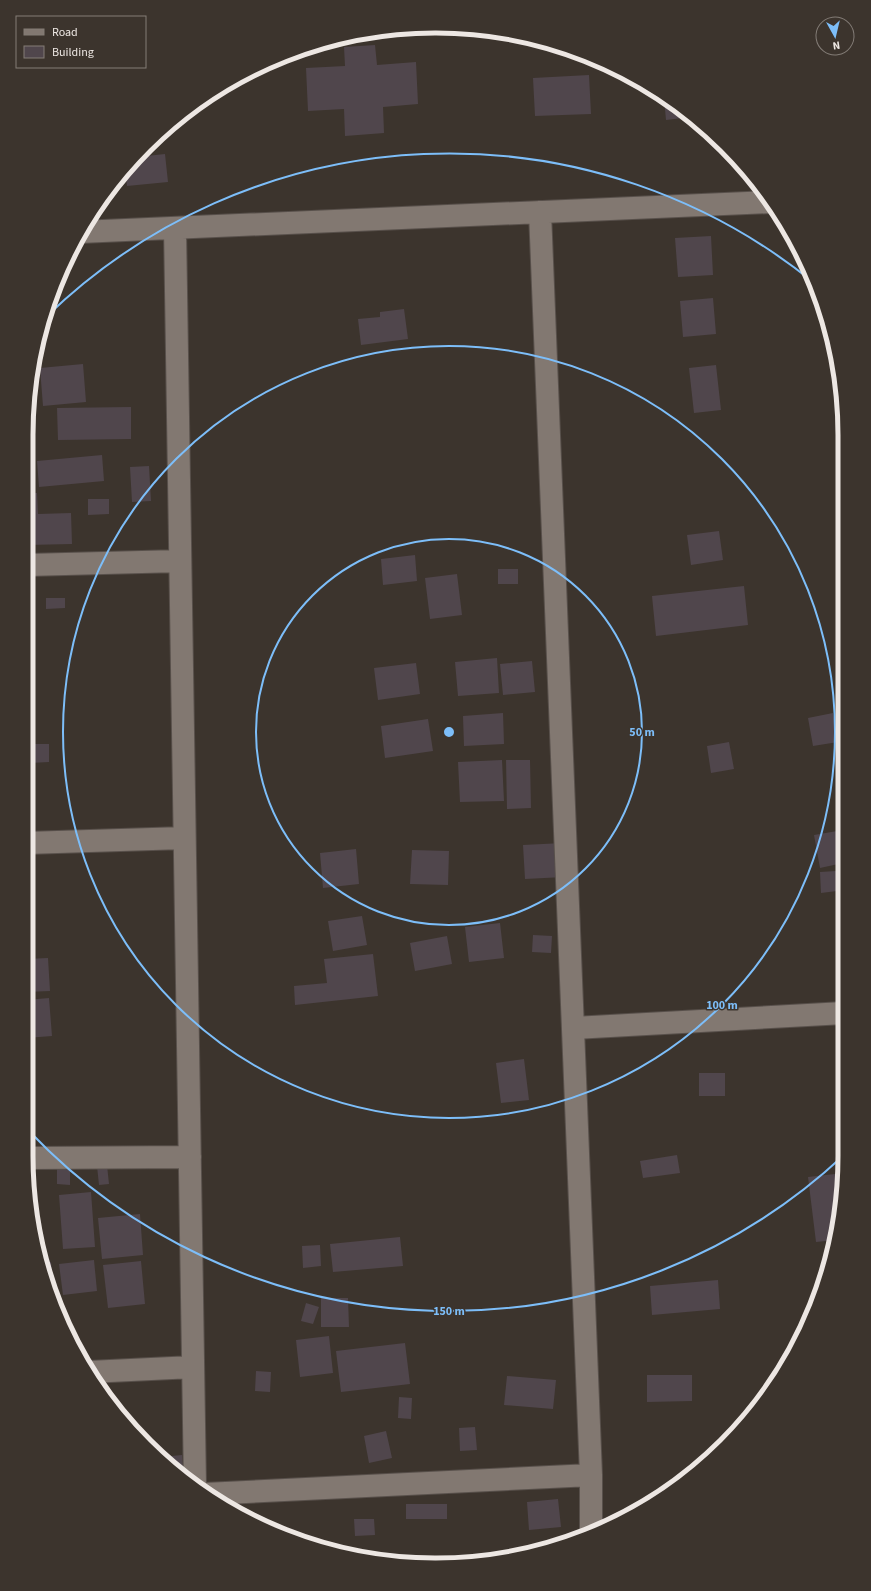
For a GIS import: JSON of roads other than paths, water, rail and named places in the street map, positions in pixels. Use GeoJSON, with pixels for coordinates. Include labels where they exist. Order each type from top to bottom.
{"type":"FeatureCollection","features":[{"type":"Feature","properties":{"kind":"street"},"geometry":{"type":"LineString","coordinates":[[89,232],[763,202]]}},
{"type":"Feature","properties":{"kind":"street"},"geometry":{"type":"LineString","coordinates":[[540,212],[574,1028],[591,1475],[591,1527]]}},
{"type":"Feature","properties":{"kind":"street"},"geometry":{"type":"LineString","coordinates":[[174,228],[195,1478]]}},
{"type":"Feature","properties":{"kind":"street"},"geometry":{"type":"LineString","coordinates":[[33,565],[180,562]]}},
{"type":"Feature","properties":{"kind":"street"},"geometry":{"type":"LineString","coordinates":[[33,842],[184,838]]}},
{"type":"Feature","properties":{"kind":"street"},"geometry":{"type":"LineString","coordinates":[[574,1028],[838,1013]]}},
{"type":"Feature","properties":{"kind":"street"},"geometry":{"type":"LineString","coordinates":[[33,1158],[190,1157]]}},
{"type":"Feature","properties":{"kind":"street"},"geometry":{"type":"LineString","coordinates":[[96,1372],[193,1367]]}},
{"type":"Feature","properties":{"kind":"street"},"geometry":{"type":"LineString","coordinates":[[217,1493],[591,1475]]}}]}
